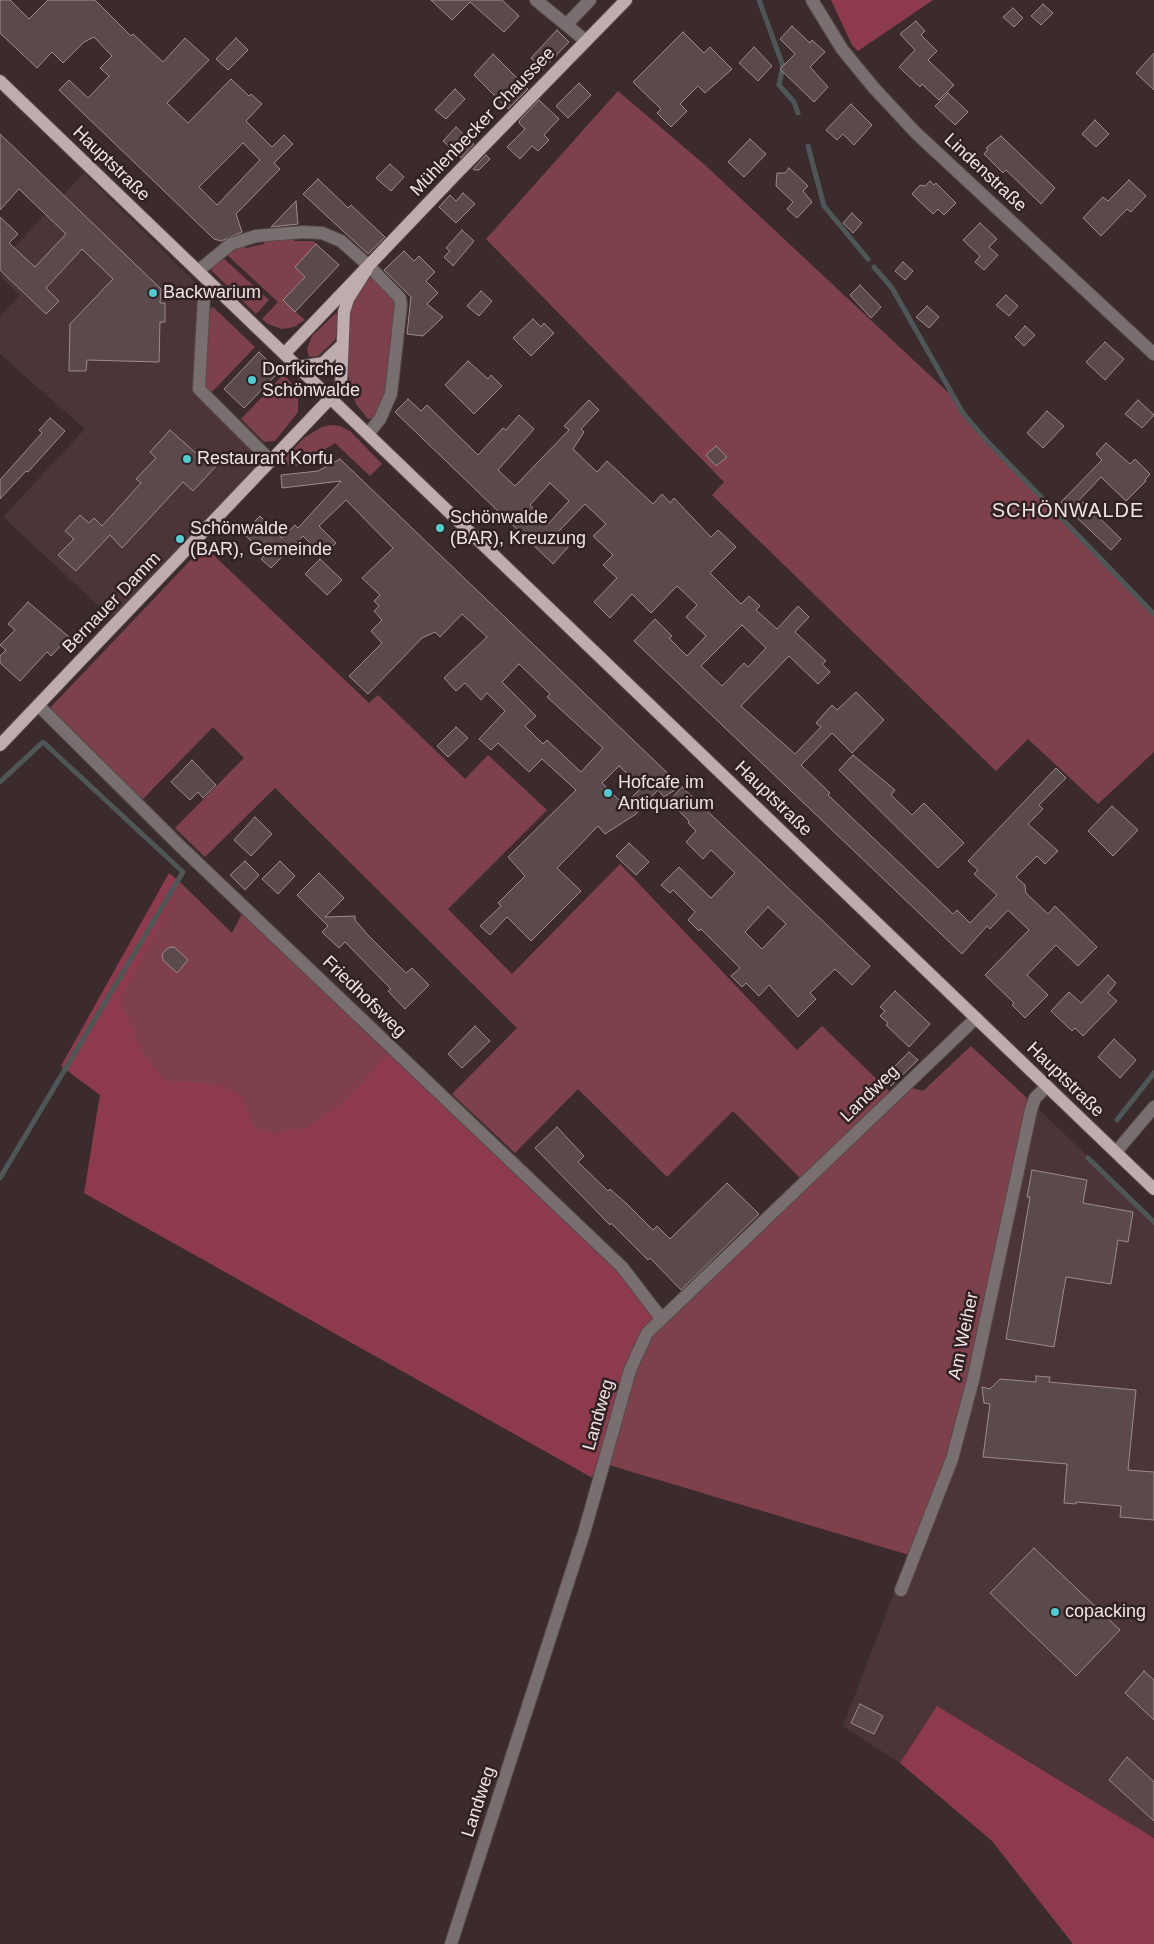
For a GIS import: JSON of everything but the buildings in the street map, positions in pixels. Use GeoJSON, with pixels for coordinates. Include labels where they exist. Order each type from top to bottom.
{"type":"FeatureCollection","features":[{"type":"Feature","properties":{"kind":"main road","name":"Mühlenbecker Chaussee"},"geometry":{"type":"LineString","coordinates":[[285,353],[626,0]]}},
{"type":"Feature","properties":{"kind":"main road","name":"Hauptstraße"},"geometry":{"type":"LineString","coordinates":[[0,81],[1154,1189]]}},
{"type":"Feature","properties":{"kind":"main road","name":"Mühlenbecker Chaussee"},"geometry":{"type":"LineString","coordinates":[[332,398],[340,387],[344,312],[348,299],[368,268]]}},
{"type":"Feature","properties":{"kind":"main road"},"geometry":{"type":"LineString","coordinates":[[298,367],[323,363],[342,345]]}},
{"type":"Feature","properties":{"kind":"main road","name":"Bernauer Damm"},"geometry":{"type":"LineString","coordinates":[[0,744],[332,398]]}},
{"type":"Feature","properties":{"kind":"street"},"geometry":{"type":"LineString","coordinates":[[536,0],[586,41]]}},
{"type":"Feature","properties":{"kind":"street"},"geometry":{"type":"LineString","coordinates":[[567,24],[590,0]]}},
{"type":"Feature","properties":{"kind":"street","name":"Lindenstraße"},"geometry":{"type":"LineString","coordinates":[[812,0],[842,49],[874,88],[916,133],[1154,354]]}},
{"type":"Feature","properties":{"kind":"street"},"geometry":{"type":"LineString","coordinates":[[198,271],[231,244],[256,236],[303,232],[332,236],[340,241],[400,298],[401,304],[391,394],[380,419],[368,434]]}},
{"type":"Feature","properties":{"kind":"street"},"geometry":{"type":"LineString","coordinates":[[213,286],[204,296],[199,389],[271,461]]}},
{"type":"Feature","properties":{"kind":"street","name":"Friedhofsweg"},"geometry":{"type":"LineString","coordinates":[[38,705],[189,855],[622,1267],[661,1318]]}},
{"type":"Feature","properties":{"kind":"street","name":"Landweg"},"geometry":{"type":"LineString","coordinates":[[451,1944],[584,1533],[630,1370],[647,1333],[661,1318],[678,1306],[716,1264],[976,1018]]}},
{"type":"Feature","properties":{"kind":"street","name":"Am Weiher"},"geometry":{"type":"LineString","coordinates":[[901,1590],[952,1459],[973,1380],[1031,1110],[1035,1098],[1046,1086]]}},
{"type":"Feature","properties":{"kind":"street"},"geometry":{"type":"LineString","coordinates":[[1116,1152],[1154,1107]]}},
{"type":"Feature","properties":{"kind":"shaded area"},"geometry":{"type":"Polygon","coordinates":[[[831,0],[933,0],[858,51],[852,45],[831,0]]]}},
{"type":"Feature","properties":{"kind":"shaded area"},"geometry":{"type":"Polygon","coordinates":[[[618,91],[705,165],[954,398],[986,441],[1154,614],[1154,752],[1098,804],[1028,739],[996,771],[712,495],[724,482],[486,239],[618,91]]]}},
{"type":"Feature","properties":{"kind":"shaded area"},"geometry":{"type":"Polygon","coordinates":[[[84,173],[201,288],[198,389],[266,459],[113,619],[3,517],[85,429],[0,354],[0,316],[20,295],[0,276],[20,254],[14,248],[84,173]]]}},
{"type":"Feature","properties":{"kind":"shaded area"},"geometry":{"type":"Polygon","coordinates":[[[290,237],[295,241],[313,241],[316,244],[295,267],[305,277],[283,300],[305,320],[294,327],[282,329],[268,324],[262,319],[278,302],[225,253],[242,245],[246,248],[264,244],[265,240],[290,237]]]}},
{"type":"Feature","properties":{"kind":"shaded area"},"geometry":{"type":"Polygon","coordinates":[[[221,256],[269,300],[256,314],[211,270],[221,256]]]}},
{"type":"Feature","properties":{"kind":"shaded area"},"geometry":{"type":"Polygon","coordinates":[[[368,277],[371,277],[397,301],[396,327],[391,332],[390,342],[395,344],[390,392],[375,418],[368,419],[356,404],[347,372],[348,313],[353,299],[368,277]]]}},
{"type":"Feature","properties":{"kind":"shaded area"},"geometry":{"type":"Polygon","coordinates":[[[213,307],[255,347],[211,393],[203,386],[209,310],[213,307]]]}},
{"type":"Feature","properties":{"kind":"shaded area"},"geometry":{"type":"Polygon","coordinates":[[[336,313],[339,315],[338,333],[334,341],[318,356],[309,357],[307,349],[312,336],[336,313]]]}},
{"type":"Feature","properties":{"kind":"shaded area"},"geometry":{"type":"Polygon","coordinates":[[[284,374],[298,392],[298,412],[275,441],[264,442],[241,419],[284,374]]]}},
{"type":"Feature","properties":{"kind":"shaded area"},"geometry":{"type":"Polygon","coordinates":[[[330,425],[340,426],[350,431],[382,464],[370,476],[335,443],[298,466],[279,464],[305,437],[322,427],[330,425]]]}},
{"type":"Feature","properties":{"kind":"shaded area"},"geometry":{"type":"Polygon","coordinates":[[[204,546],[369,703],[378,695],[465,779],[488,755],[547,810],[448,909],[512,974],[620,864],[797,1050],[822,1026],[890,1092],[801,1179],[733,1111],[667,1177],[578,1089],[515,1153],[452,1094],[517,1028],[275,788],[205,857],[175,828],[244,758],[213,727],[140,802],[50,708],[204,546]]]}},
{"type":"Feature","properties":{"kind":"shaded area"},"geometry":{"type":"Polygon","coordinates":[[[169,873],[181,883],[120,1001],[144,1055],[164,1080],[222,1085],[242,1096],[254,1127],[273,1133],[307,1128],[347,1099],[388,1053],[621,1268],[659,1317],[646,1332],[600,1471],[591,1477],[84,1193],[100,1095],[61,1066],[169,873]]]}},
{"type":"Feature","properties":{"kind":"shaded area"},"geometry":{"type":"Polygon","coordinates":[[[181,883],[232,933],[243,912],[405,1070],[269,1195],[88,1037],[181,883]]]}},
{"type":"Feature","properties":{"kind":"shaded area"},"geometry":{"type":"Polygon","coordinates":[[[971,1046],[1027,1098],[971,1363],[953,1437],[909,1555],[609,1465],[647,1333],[909,1087],[923,1091],[971,1046]]]}},
{"type":"Feature","properties":{"kind":"shaded area"},"geometry":{"type":"Polygon","coordinates":[[[1027,1098],[1154,1220],[1154,1838],[937,1706],[900,1763],[843,1726],[934,1489],[971,1363],[1027,1098]]]}},
{"type":"Feature","properties":{"kind":"shaded area"},"geometry":{"type":"Polygon","coordinates":[[[937,1706],[1154,1838],[1154,1944],[1073,1944],[992,1841],[900,1763],[937,1706]]]}},
{"type":"Feature","properties":{"kind":"waterway"},"geometry":{"type":"LineString","coordinates":[[759,0],[783,66],[779,85],[794,102],[798,113]]}},
{"type":"Feature","properties":{"kind":"waterway"},"geometry":{"type":"LineString","coordinates":[[808,146],[824,206],[868,259]]}},
{"type":"Feature","properties":{"kind":"waterway"},"geometry":{"type":"LineString","coordinates":[[874,267],[892,288],[963,413],[986,440],[1154,614]]}},
{"type":"Feature","properties":{"kind":"waterway"},"geometry":{"type":"LineString","coordinates":[[0,782],[43,742],[183,872],[0,1178]]}},
{"type":"Feature","properties":{"kind":"waterway"},"geometry":{"type":"LineString","coordinates":[[1117,1120],[1154,1073]]}},
{"type":"Feature","properties":{"kind":"waterway"},"geometry":{"type":"LineString","coordinates":[[1088,1158],[1154,1222]]}},
{"type":"Feature","properties":{"kind":"place","name":"Backwarium"},"geometry":{"type":"Point","coordinates":[153,293]}},
{"type":"Feature","properties":{"kind":"place","name":"Dorfkirche Schönwalde"},"geometry":{"type":"Point","coordinates":[252,380]}},
{"type":"Feature","properties":{"kind":"place","name":"Restaurant Korfu"},"geometry":{"type":"Point","coordinates":[187,459]}},
{"type":"Feature","properties":{"kind":"place","name":"Schönwalde (BAR), Kreuzung"},"geometry":{"type":"Point","coordinates":[440,528]}},
{"type":"Feature","properties":{"kind":"place","name":"Schönwalde (BAR), Gemeinde"},"geometry":{"type":"Point","coordinates":[180,539]}},
{"type":"Feature","properties":{"kind":"place","name":"Hofcafe im Antiquarium"},"geometry":{"type":"Point","coordinates":[608,793]}},
{"type":"Feature","properties":{"kind":"place","name":"copacking"},"geometry":{"type":"Point","coordinates":[1055,1612]}},
{"type":"Feature","properties":{"kind":"district","name":"SCHÖNWALDE"},"geometry":{"type":"Point","coordinates":[1068,511]}}]}
